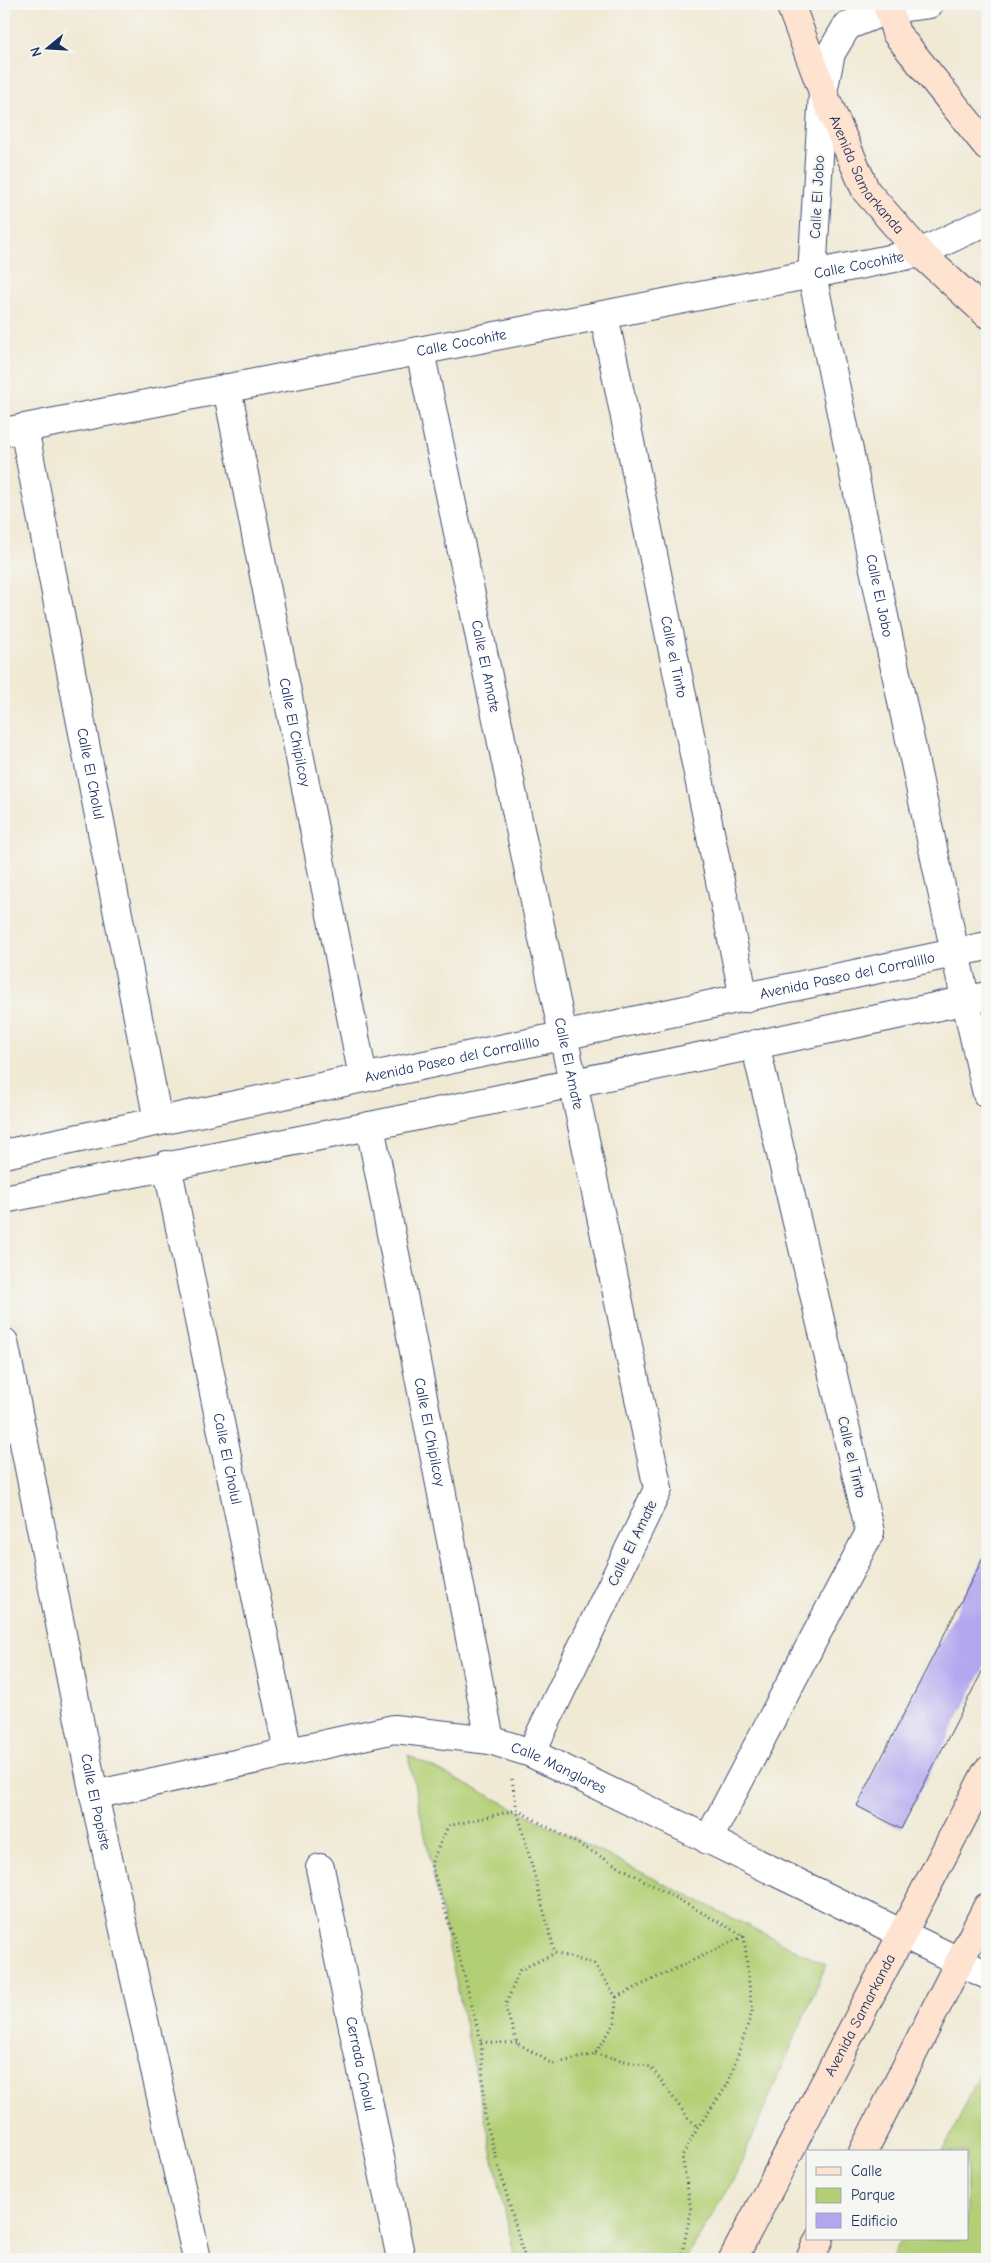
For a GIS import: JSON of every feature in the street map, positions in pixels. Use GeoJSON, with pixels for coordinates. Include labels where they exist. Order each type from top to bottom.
{"type":"FeatureCollection","features":[{"type":"Feature","properties":{"kind":"street","name":"Avenida Samarkanda"},"geometry":{"type":"LineString","coordinates":[[790,4],[823,92],[866,191],[920,253],[987,314]]}},
{"type":"Feature","properties":{"kind":"street","name":"Calle El Jobo"},"geometry":{"type":"LineString","coordinates":[[929,4],[888,7],[847,26],[831,53],[823,92],[812,275],[954,953],[976,998],[987,1094]]}},
{"type":"Feature","properties":{"kind":"street"},"geometry":{"type":"LineString","coordinates":[[888,7],[896,33],[987,146]]}},
{"type":"Feature","properties":{"kind":"street","name":"Calle Cocohite"},"geometry":{"type":"LineString","coordinates":[[14,430],[920,253],[987,221]]}},
{"type":"Feature","properties":{"kind":"street","name":"Calle el Tinto"},"geometry":{"type":"LineString","coordinates":[[604,315],[744,998]]}},
{"type":"Feature","properties":{"kind":"street","name":"Calle El Amate"},"geometry":{"type":"LineString","coordinates":[[420,351],[658,1489],[531,1753]]}},
{"type":"Feature","properties":{"kind":"street","name":"Calle El Chipilcoy"},"geometry":{"type":"LineString","coordinates":[[227,388],[363,1077]]}},
{"type":"Feature","properties":{"kind":"street","name":"Calle El Cholul"},"geometry":{"type":"LineString","coordinates":[[14,430],[158,1121]]}},
{"type":"Feature","properties":{"kind":"street","name":"Avenida Paseo del Corralillo"},"geometry":{"type":"LineString","coordinates":[[4,1154],[987,946]]}},
{"type":"Feature","properties":{"kind":"street"},"geometry":{"type":"LineString","coordinates":[[4,1199],[370,1126],[976,998]]}},
{"type":"Feature","properties":{"kind":"street","name":"Calle el Tinto"},"geometry":{"type":"LineString","coordinates":[[708,1840],[870,1532],[755,1044]]}},
{"type":"Feature","properties":{"kind":"street","name":"Calle El Chipilcoy"},"geometry":{"type":"LineString","coordinates":[[370,1126],[490,1740]]}},
{"type":"Feature","properties":{"kind":"street","name":"Calle El Cholul"},"geometry":{"type":"LineString","coordinates":[[167,1165],[288,1752]]}},
{"type":"Feature","properties":{"kind":"street","name":"Calle El Popiste"},"geometry":{"type":"LineString","coordinates":[[4,1342],[94,1795],[197,2259]]}},
{"type":"Feature","properties":{"kind":"street","name":"Calle Manglares"},"geometry":{"type":"LineString","coordinates":[[94,1795],[394,1729],[490,1740],[531,1753],[987,1975]]}},
{"type":"Feature","properties":{"kind":"street","name":"Avenida Samarkanda"},"geometry":{"type":"LineString","coordinates":[[733,2259],[904,1935],[987,1771]]}},
{"type":"Feature","properties":{"kind":"street","name":"Cerrada Cholul"},"geometry":{"type":"LineString","coordinates":[[320,1868],[401,2259]]}},
{"type":"Feature","properties":{"kind":"street"},"geometry":{"type":"LineString","coordinates":[[864,2150],[987,1907]]}},
{"type":"Feature","properties":{"kind":"street"},"geometry":{"type":"LineString","coordinates":[[810,2259],[820,2240]]}},
{"type":"Feature","properties":{"kind":"path"},"geometry":{"type":"LineString","coordinates":[[517,1810],[555,1953]]}},
{"type":"Feature","properties":{"kind":"path"},"geometry":{"type":"LineString","coordinates":[[525,2259],[485,2118],[481,2042],[462,1966],[431,1864],[448,1826],[517,1810],[744,1936]]}},
{"type":"Feature","properties":{"kind":"path"},"geometry":{"type":"LineString","coordinates":[[616,1997],[744,1936]]}},
{"type":"Feature","properties":{"kind":"path"},"geometry":{"type":"LineString","coordinates":[[681,2259],[691,2210],[682,2156],[698,2127],[728,2084],[752,2012],[744,1936]]}},
{"type":"Feature","properties":{"kind":"path"},"geometry":{"type":"LineString","coordinates":[[517,2043],[505,2006],[516,1979],[520,1970],[555,1953],[594,1964],[616,1997],[615,2023],[595,2054]]}},
{"type":"Feature","properties":{"kind":"path"},"geometry":{"type":"LineString","coordinates":[[481,2042],[517,2043],[554,2064],[595,2054],[651,2067],[688,2118],[698,2127]]}},
{"type":"Feature","properties":{"kind":"green space"},"geometry":{"type":"Polygon","coordinates":[[[408,1755],[826,1965],[736,2175],[686,2259],[515,2259],[408,1755]]]}},
{"type":"Feature","properties":{"kind":"green space"},"geometry":{"type":"Polygon","coordinates":[[[987,2059],[987,2259],[892,2259],[901,2240],[968,2240],[968,2150],[944,2150],[987,2059]]]}},
{"type":"Feature","properties":{"kind":"building"},"geometry":{"type":"Polygon","coordinates":[[[987,1550],[987,1662],[901,1829],[857,1806],[987,1550]]]}}]}
